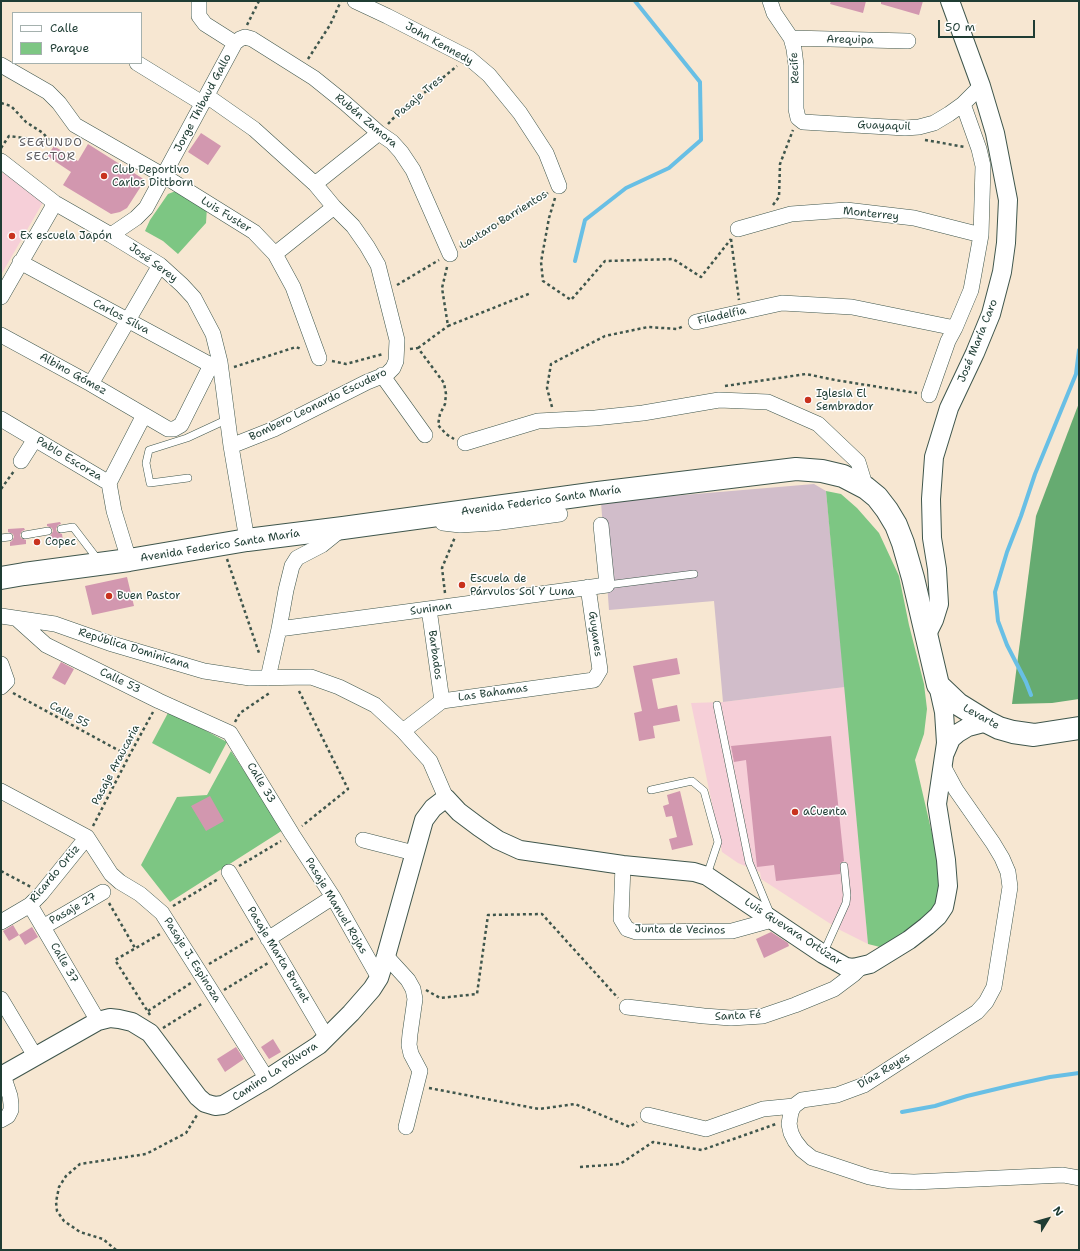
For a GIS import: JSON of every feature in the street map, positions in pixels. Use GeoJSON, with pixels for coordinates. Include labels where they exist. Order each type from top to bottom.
{"type":"FeatureCollection","features":[{"type":"Feature","properties":{"kind":"main road","name":"Avenida Federico Santa María"},"geometry":{"type":"LineString","coordinates":[[1,578],[129,560],[247,540],[598,493],[796,469],[822,471],[844,476],[866,488],[884,506],[896,525],[903,543],[927,634],[938,685]]}},
{"type":"Feature","properties":{"kind":"main road","name":"Levarte"},"geometry":{"type":"LineString","coordinates":[[938,685],[958,704],[987,722],[1013,732],[1029,734],[1079,728]]}},
{"type":"Feature","properties":{"kind":"street"},"geometry":{"type":"LineString","coordinates":[[199,1],[200,16],[205,24],[240,40]]}},
{"type":"Feature","properties":{"kind":"street","name":"John Kennedy"},"geometry":{"type":"LineString","coordinates":[[355,1],[469,58],[489,75],[520,113],[546,153],[559,186]]}},
{"type":"Feature","properties":{"kind":"street","name":"Recife"},"geometry":{"type":"LineString","coordinates":[[770,1],[774,13],[791,38],[794,49],[796,65],[796,109],[798,118]]}},
{"type":"Feature","properties":{"kind":"street","name":"José María Caro"},"geometry":{"type":"LineString","coordinates":[[927,634],[934,620],[939,604],[937,569],[932,538],[931,499],[934,458],[949,408],[975,353],[991,314],[1002,272],[1006,243],[1008,200],[995,133],[981,86],[950,1]]}},
{"type":"Feature","properties":{"kind":"street","name":"Arequipa"},"geometry":{"type":"LineString","coordinates":[[791,38],[908,41]]}},
{"type":"Feature","properties":{"kind":"street","name":"Rubén Zamora"},"geometry":{"type":"LineString","coordinates":[[240,40],[252,39],[301,69],[392,142],[413,170],[450,254]]}},
{"type":"Feature","properties":{"kind":"street","name":"Jorge Thibaud Gallo"},"geometry":{"type":"LineString","coordinates":[[111,235],[136,218],[146,208],[205,99],[240,40]]}},
{"type":"Feature","properties":{"kind":"street","name":"Bombero Leonardo Escudero"},"geometry":{"type":"LineString","coordinates":[[139,64],[205,99],[254,129],[315,184],[352,226],[367,246],[378,265],[385,292],[396,340],[397,352],[396,361],[393,368],[387,374],[367,382],[274,429],[231,446]]}},
{"type":"Feature","properties":{"kind":"street","name":"Luis Fuster"},"geometry":{"type":"LineString","coordinates":[[1,65],[48,92],[59,103],[75,125],[164,176],[254,232],[275,254],[294,287],[319,358]]}},
{"type":"Feature","properties":{"kind":"street","name":"Guayaquil"},"geometry":{"type":"LineString","coordinates":[[798,118],[804,122],[905,128],[919,127],[934,123],[950,114],[963,104],[981,86]]}},
{"type":"Feature","properties":{"kind":"street"},"geometry":{"type":"LineString","coordinates":[[929,395],[948,341],[971,290],[981,235],[982,166],[980,149],[963,104]]}},
{"type":"Feature","properties":{"kind":"street"},"geometry":{"type":"LineString","coordinates":[[315,184],[379,133]]}},
{"type":"Feature","properties":{"kind":"street","name":"José Serey"},"geometry":{"type":"LineString","coordinates":[[1,161],[55,203],[160,265],[182,284],[194,298],[213,334],[217,368],[228,419],[231,446],[247,540]]}},
{"type":"Feature","properties":{"kind":"street"},"geometry":{"type":"LineString","coordinates":[[1,297],[55,203]]}},
{"type":"Feature","properties":{"kind":"street"},"geometry":{"type":"LineString","coordinates":[[275,254],[334,207]]}},
{"type":"Feature","properties":{"kind":"street","name":"Monterrey"},"geometry":{"type":"LineString","coordinates":[[734,234],[791,214],[846,210],[914,218],[981,235]]}},
{"type":"Feature","properties":{"kind":"street","name":"Carlos Silva"},"geometry":{"type":"LineString","coordinates":[[20,262],[217,368]]}},
{"type":"Feature","properties":{"kind":"street"},"geometry":{"type":"LineString","coordinates":[[91,384],[160,265]]}},
{"type":"Feature","properties":{"kind":"street","name":"Filadelfia"},"geometry":{"type":"LineString","coordinates":[[696,322],[782,303],[852,307],[955,328]]}},
{"type":"Feature","properties":{"kind":"street","name":"Albino Gómez"},"geometry":{"type":"LineString","coordinates":[[1,335],[144,415]]}},
{"type":"Feature","properties":{"kind":"street"},"geometry":{"type":"LineString","coordinates":[[109,483],[144,415],[168,429],[174,429],[181,425],[217,368]]}},
{"type":"Feature","properties":{"kind":"street"},"geometry":{"type":"LineString","coordinates":[[382,375],[426,435]]}},
{"type":"Feature","properties":{"kind":"street"},"geometry":{"type":"LineString","coordinates":[[465,443],[538,421],[595,418],[643,413],[719,400],[768,402],[818,424],[858,462],[866,488]]}},
{"type":"Feature","properties":{"kind":"street","name":"Pablo Escorza"},"geometry":{"type":"LineString","coordinates":[[1,419],[109,483],[114,511],[129,560]]}},
{"type":"Feature","properties":{"kind":"street"},"geometry":{"type":"LineString","coordinates":[[21,461],[35,439]]}},
{"type":"Feature","properties":{"kind":"street"},"geometry":{"type":"LineString","coordinates":[[440,515],[443,524],[460,525],[494,523],[560,514]]}},
{"type":"Feature","properties":{"kind":"street"},"geometry":{"type":"LineString","coordinates":[[601,525],[607,585]]}},
{"type":"Feature","properties":{"kind":"street"},"geometry":{"type":"LineString","coordinates":[[268,678],[292,566],[297,558],[322,545],[343,528]]}},
{"type":"Feature","properties":{"kind":"street","name":"Suninan"},"geometry":{"type":"LineString","coordinates":[[279,629],[607,585]]}},
{"type":"Feature","properties":{"kind":"street","name":"Guyanes"},"geometry":{"type":"LineString","coordinates":[[588,587],[600,670],[594,680]]}},
{"type":"Feature","properties":{"kind":"street","name":"Barbados"},"geometry":{"type":"LineString","coordinates":[[429,609],[442,700]]}},
{"type":"Feature","properties":{"kind":"street","name":"República Dominicana"},"geometry":{"type":"LineString","coordinates":[[1,616],[55,624],[109,643],[204,671],[250,678],[310,677],[339,687],[375,706],[403,731],[430,761],[446,798]]}},
{"type":"Feature","properties":{"kind":"street","name":"Calle 53"},"geometry":{"type":"LineString","coordinates":[[17,619],[46,645],[160,701],[230,732]]}},
{"type":"Feature","properties":{"kind":"street"},"geometry":{"type":"LineString","coordinates":[[1,664],[8,681],[2,687]]}},
{"type":"Feature","properties":{"kind":"street","name":"Las Bahamas"},"geometry":{"type":"LineString","coordinates":[[403,731],[442,700],[594,680]]}},
{"type":"Feature","properties":{"kind":"street"},"geometry":{"type":"LineString","coordinates":[[861,967],[882,958],[909,940],[938,916],[944,907],[948,886],[937,804],[946,743],[944,712],[938,685]]}},
{"type":"Feature","properties":{"kind":"street"},"geometry":{"type":"LineString","coordinates":[[944,760],[951,739],[968,727],[987,722]]}},
{"type":"Feature","properties":{"kind":"street","name":"Calle 33"},"geometry":{"type":"LineString","coordinates":[[230,732],[292,834]]}},
{"type":"Feature","properties":{"kind":"street","name":"Díaz Reyes"},"geometry":{"type":"LineString","coordinates":[[648,1115],[706,1129],[763,1109],[792,1113],[802,1100],[837,1095],[864,1085],[977,1012],[986,1002],[994,987],[1010,887],[1008,872],[993,843],[956,790],[944,760]]}},
{"type":"Feature","properties":{"kind":"street"},"geometry":{"type":"LineString","coordinates":[[1,791],[87,837]]}},
{"type":"Feature","properties":{"kind":"street","name":"Luis Guevara Ortúzar"},"geometry":{"type":"LineString","coordinates":[[446,798],[459,812],[479,828],[498,840],[520,850],[623,865],[694,872],[707,876],[823,954],[846,967],[861,967]]}},
{"type":"Feature","properties":{"kind":"street","name":"Camino La Pólvora"},"geometry":{"type":"LineString","coordinates":[[205,1103],[214,1106],[223,1105],[302,1057],[327,1038],[372,989],[379,978],[386,956],[424,820],[433,808],[446,798]]}},
{"type":"Feature","properties":{"kind":"street","name":"Pasaje Manuel Rojas"},"geometry":{"type":"LineString","coordinates":[[292,834],[333,897],[379,978]]}},
{"type":"Feature","properties":{"kind":"street","name":"Ricardo Ortiz"},"geometry":{"type":"LineString","coordinates":[[1,922],[30,905],[41,894],[87,837]]}},
{"type":"Feature","properties":{"kind":"street","name":"Pasaje J. Espinoza"},"geometry":{"type":"LineString","coordinates":[[87,837],[111,874],[120,882],[140,894],[162,913],[266,1079]]}},
{"type":"Feature","properties":{"kind":"street"},"geometry":{"type":"LineString","coordinates":[[363,840],[414,853]]}},
{"type":"Feature","properties":{"kind":"street","name":"Junta de Vecinos"},"geometry":{"type":"LineString","coordinates":[[623,865],[621,919],[627,929],[636,932],[732,931],[772,920]]}},
{"type":"Feature","properties":{"kind":"street","name":"Pasaje Marta Brunet"},"geometry":{"type":"LineString","coordinates":[[229,872],[327,1038]]}},
{"type":"Feature","properties":{"kind":"street","name":"Pasaje 27"},"geometry":{"type":"LineString","coordinates":[[43,927],[103,892]]}},
{"type":"Feature","properties":{"kind":"street"},"geometry":{"type":"LineString","coordinates":[[266,935],[333,897]]}},
{"type":"Feature","properties":{"kind":"street","name":"Calle 37"},"geometry":{"type":"LineString","coordinates":[[30,905],[98,1021]]}},
{"type":"Feature","properties":{"kind":"street"},"geometry":{"type":"LineString","coordinates":[[386,956],[408,980],[413,988],[415,999],[409,1045],[411,1054],[420,1071],[406,1127]]}},
{"type":"Feature","properties":{"kind":"street","name":"Santa Fé"},"geometry":{"type":"LineString","coordinates":[[627,1007],[731,1018],[763,1016],[834,989],[861,967]]}},
{"type":"Feature","properties":{"kind":"street"},"geometry":{"type":"LineString","coordinates":[[1,999],[34,1056]]}},
{"type":"Feature","properties":{"kind":"street"},"geometry":{"type":"LineString","coordinates":[[1,1120],[8,1116],[12,1104],[2,1075],[98,1021],[110,1018],[132,1022],[150,1033],[198,1097],[205,1103]]}},
{"type":"Feature","properties":{"kind":"street"},"geometry":{"type":"LineString","coordinates":[[792,1113],[791,1133],[802,1150],[812,1158],[869,1177],[890,1181],[914,1182],[1063,1175],[1079,1178]]}},
{"type":"Feature","properties":{"kind":"lane"},"geometry":{"type":"LineString","coordinates":[[188,478],[150,483],[146,463],[150,450],[187,438],[228,419]]}},
{"type":"Feature","properties":{"kind":"lane"},"geometry":{"type":"LineString","coordinates":[[61,529],[73,527],[101,564]]}},
{"type":"Feature","properties":{"kind":"lane"},"geometry":{"type":"LineString","coordinates":[[25,535],[48,531]]}},
{"type":"Feature","properties":{"kind":"lane"},"geometry":{"type":"LineString","coordinates":[[1,538],[9,537]]}},
{"type":"Feature","properties":{"kind":"lane"},"geometry":{"type":"LineString","coordinates":[[607,585],[694,574]]}},
{"type":"Feature","properties":{"kind":"lane"},"geometry":{"type":"LineString","coordinates":[[717,705],[749,862],[772,920]]}},
{"type":"Feature","properties":{"kind":"lane"},"geometry":{"type":"LineString","coordinates":[[652,790],[692,781],[704,791],[718,842],[707,876]]}},
{"type":"Feature","properties":{"kind":"lane"},"geometry":{"type":"LineString","coordinates":[[823,954],[846,903],[847,895],[844,866]]}},
{"type":"Feature","properties":{"kind":"path"},"geometry":{"type":"LineString","coordinates":[[240,40],[259,1]]}},
{"type":"Feature","properties":{"kind":"path"},"geometry":{"type":"LineString","coordinates":[[301,69],[330,25],[341,1]]}},
{"type":"Feature","properties":{"kind":"path","name":"Pasaje Tres"},"geometry":{"type":"LineString","coordinates":[[379,133],[402,109],[428,90],[462,61],[469,58]]}},
{"type":"Feature","properties":{"kind":"path"},"geometry":{"type":"LineString","coordinates":[[1,103],[11,106],[23,119],[43,133],[48,139]]}},
{"type":"Feature","properties":{"kind":"path"},"geometry":{"type":"LineString","coordinates":[[771,207],[779,197],[780,164],[798,118]]}},
{"type":"Feature","properties":{"kind":"path"},"geometry":{"type":"LineString","coordinates":[[1,148],[9,136],[39,140],[58,139],[77,141]]}},
{"type":"Feature","properties":{"kind":"path"},"geometry":{"type":"LineString","coordinates":[[559,186],[549,218],[541,262],[543,281],[571,300],[605,261],[673,259],[701,277],[734,234]]}},
{"type":"Feature","properties":{"kind":"path","name":"Lautaro Barrientos"},"geometry":{"type":"LineString","coordinates":[[385,292],[450,254],[559,186]]}},
{"type":"Feature","properties":{"kind":"path"},"geometry":{"type":"LineString","coordinates":[[734,234],[740,312]]}},
{"type":"Feature","properties":{"kind":"path"},"geometry":{"type":"LineString","coordinates":[[448,326],[442,288],[450,254]]}},
{"type":"Feature","properties":{"kind":"path"},"geometry":{"type":"LineString","coordinates":[[397,352],[418,348],[448,326],[531,293]]}},
{"type":"Feature","properties":{"kind":"path","name":"Filadelfia"},"geometry":{"type":"LineString","coordinates":[[556,420],[547,388],[551,364],[605,336],[648,327],[677,329],[696,322]]}},
{"type":"Feature","properties":{"kind":"path"},"geometry":{"type":"LineString","coordinates":[[418,348],[444,383],[446,394],[445,404],[440,414],[438,425],[446,434],[465,443]]}},
{"type":"Feature","properties":{"kind":"path"},"geometry":{"type":"LineString","coordinates":[[718,387],[806,374],[929,395]]}},
{"type":"Feature","properties":{"kind":"path"},"geometry":{"type":"LineString","coordinates":[[1,489],[21,461]]}},
{"type":"Feature","properties":{"kind":"path"},"geometry":{"type":"LineString","coordinates":[[447,606],[442,568],[460,525]]}},
{"type":"Feature","properties":{"kind":"path"},"geometry":{"type":"LineString","coordinates":[[225,556],[268,678]]}},
{"type":"Feature","properties":{"kind":"path"},"geometry":{"type":"LineString","coordinates":[[230,732],[240,713],[292,678]]}},
{"type":"Feature","properties":{"kind":"path","name":"Calle 55"},"geometry":{"type":"LineString","coordinates":[[2,687],[129,756]]}},
{"type":"Feature","properties":{"kind":"path","name":"Pasaje Araucaria"},"geometry":{"type":"LineString","coordinates":[[87,837],[129,756],[160,701]]}},
{"type":"Feature","properties":{"kind":"path"},"geometry":{"type":"LineString","coordinates":[[1,871],[34,888],[41,894]]}},
{"type":"Feature","properties":{"kind":"path"},"geometry":{"type":"LineString","coordinates":[[103,892],[135,948]]}},
{"type":"Feature","properties":{"kind":"path"},"geometry":{"type":"LineString","coordinates":[[408,980],[440,998],[477,994],[488,915],[542,914],[609,990],[627,1007]]}},
{"type":"Feature","properties":{"kind":"path"},"geometry":{"type":"LineString","coordinates":[[152,1018],[115,960],[171,927]]}},
{"type":"Feature","properties":{"kind":"path"},"geometry":{"type":"LineString","coordinates":[[148,1012],[200,973],[266,935]]}},
{"type":"Feature","properties":{"kind":"path"},"geometry":{"type":"LineString","coordinates":[[417,1086],[539,1109],[575,1104],[630,1127],[648,1115]]}},
{"type":"Feature","properties":{"kind":"path"},"geometry":{"type":"LineString","coordinates":[[116,1250],[103,1239],[80,1232],[64,1221],[57,1211],[56,1202],[59,1187],[66,1176],[80,1164],[146,1154],[186,1133],[205,1103]]}},
{"type":"Feature","properties":{"kind":"path"},"geometry":{"type":"LineString","coordinates":[[580,1167],[620,1164],[653,1142],[702,1150],[792,1113]]}},
{"type":"Feature","properties":{"kind":"shaded area","name":"Ex escuela Japón"},"geometry":{"type":"Polygon","coordinates":[[[1,172],[46,197],[1,275],[1,172]]]}},
{"type":"Feature","properties":{"kind":"shaded area"},"geometry":{"type":"Polygon","coordinates":[[[814,484],[826,491],[845,687],[723,702],[714,601],[609,610],[601,502],[814,484]]]}},
{"type":"Feature","properties":{"kind":"shaded area"},"geometry":{"type":"Polygon","coordinates":[[[845,687],[868,944],[840,930],[761,879],[760,872],[738,863],[722,852],[691,703],[723,702],[845,687]]]}},
{"type":"Feature","properties":{"kind":"green space"},"geometry":{"type":"Polygon","coordinates":[[[181,189],[207,207],[206,223],[178,254],[163,241],[145,231],[150,220],[168,194],[181,189]]]}},
{"type":"Feature","properties":{"kind":"green space"},"geometry":{"type":"Polygon","coordinates":[[[1079,403],[1079,699],[1052,703],[1012,704],[1036,516],[1079,403]]]}},
{"type":"Feature","properties":{"kind":"green space"},"geometry":{"type":"Polygon","coordinates":[[[826,491],[841,494],[857,508],[879,533],[899,576],[909,625],[924,684],[927,709],[924,734],[915,760],[942,877],[941,892],[934,908],[895,941],[880,947],[868,944],[826,491]]]}},
{"type":"Feature","properties":{"kind":"green space"},"geometry":{"type":"Polygon","coordinates":[[[169,711],[227,742],[210,774],[152,743],[169,711]]]}},
{"type":"Feature","properties":{"kind":"green space"},"geometry":{"type":"Polygon","coordinates":[[[231,751],[283,830],[170,902],[141,865],[177,797],[207,795],[231,751]]]}},
{"type":"Feature","properties":{"kind":"building"},"geometry":{"type":"Polygon","coordinates":[[[831,1],[866,1],[863,13],[830,4],[831,1]]]}},
{"type":"Feature","properties":{"kind":"building"},"geometry":{"type":"Polygon","coordinates":[[[881,1],[923,1],[919,15],[881,4],[881,1]]]}},
{"type":"Feature","properties":{"kind":"building"},"geometry":{"type":"Polygon","coordinates":[[[201,133],[221,146],[208,165],[188,152],[201,133]]]}},
{"type":"Feature","properties":{"kind":"building","name":"Club Deportivo Carlos Dittborn"},"geometry":{"type":"Polygon","coordinates":[[[88,144],[145,180],[127,208],[120,212],[111,214],[63,185],[71,172],[47,156],[54,146],[78,161],[88,144]]]}},
{"type":"Feature","properties":{"kind":"building"},"geometry":{"type":"Polygon","coordinates":[[[60,522],[61,524],[58,525],[56,529],[57,532],[62,534],[63,541],[49,543],[49,536],[53,531],[52,528],[47,526],[47,524],[60,522]]]}},
{"type":"Feature","properties":{"kind":"building"},"geometry":{"type":"Polygon","coordinates":[[[24,528],[25,530],[22,531],[20,535],[21,538],[26,540],[26,544],[10,546],[10,542],[14,537],[13,534],[8,532],[8,529],[24,528]]]}},
{"type":"Feature","properties":{"kind":"building","name":"Buen Pastor"},"geometry":{"type":"Polygon","coordinates":[[[127,577],[134,606],[92,615],[85,586],[127,577]]]}},
{"type":"Feature","properties":{"kind":"building"},"geometry":{"type":"Polygon","coordinates":[[[677,658],[680,674],[652,679],[658,709],[677,705],[680,721],[653,726],[655,738],[639,741],[634,713],[642,711],[633,666],[677,658]]]}},
{"type":"Feature","properties":{"kind":"building"},"geometry":{"type":"Polygon","coordinates":[[[61,662],[74,669],[65,685],[52,678],[61,662]]]}},
{"type":"Feature","properties":{"kind":"building","name":"aCuenta"},"geometry":{"type":"Polygon","coordinates":[[[831,736],[844,861],[840,863],[840,874],[776,881],[774,865],[757,867],[746,760],[734,762],[731,746],[831,736]]]}},
{"type":"Feature","properties":{"kind":"building"},"geometry":{"type":"Polygon","coordinates":[[[680,791],[693,845],[672,850],[669,839],[677,837],[672,816],[666,817],[663,806],[669,804],[667,795],[680,791]]]}},
{"type":"Feature","properties":{"kind":"building"},"geometry":{"type":"Polygon","coordinates":[[[210,796],[224,821],[206,831],[191,806],[210,796]]]}},
{"type":"Feature","properties":{"kind":"building"},"geometry":{"type":"Polygon","coordinates":[[[13,925],[19,935],[9,941],[3,931],[13,925]]]}},
{"type":"Feature","properties":{"kind":"building"},"geometry":{"type":"Polygon","coordinates":[[[32,927],[38,937],[25,945],[19,935],[32,927]]]}},
{"type":"Feature","properties":{"kind":"building"},"geometry":{"type":"Polygon","coordinates":[[[771,932],[788,943],[789,946],[764,958],[756,939],[771,932]]]}},
{"type":"Feature","properties":{"kind":"building"},"geometry":{"type":"Polygon","coordinates":[[[273,1039],[281,1052],[269,1059],[261,1047],[273,1039]]]}},
{"type":"Feature","properties":{"kind":"building"},"geometry":{"type":"Polygon","coordinates":[[[236,1047],[244,1059],[225,1072],[217,1059],[236,1047]]]}},
{"type":"Feature","properties":{"kind":"waterway"},"geometry":{"type":"LineString","coordinates":[[575,261],[585,220],[626,188],[669,168],[701,140],[700,82],[635,1]]}},
{"type":"Feature","properties":{"kind":"waterway"},"geometry":{"type":"LineString","coordinates":[[1031,695],[1007,645],[998,621],[995,592],[1007,552],[1035,474],[1076,374],[1079,350]]}},
{"type":"Feature","properties":{"kind":"waterway"},"geometry":{"type":"LineString","coordinates":[[902,1112],[935,1106],[967,1096],[1013,1085],[1050,1077],[1079,1073]]}},
{"type":"Feature","properties":{"kind":"place","name":"Club Deportivo Carlos Dittborn"},"geometry":{"type":"Point","coordinates":[104,176]}},
{"type":"Feature","properties":{"kind":"place","name":"Ex escuela Japón"},"geometry":{"type":"Point","coordinates":[12,236]}},
{"type":"Feature","properties":{"kind":"place","name":"Iglesia El Sembrador"},"geometry":{"type":"Point","coordinates":[808,400]}},
{"type":"Feature","properties":{"kind":"place","name":"Copec"},"geometry":{"type":"Point","coordinates":[37,542]}},
{"type":"Feature","properties":{"kind":"place","name":"Escuela de Párvulos Sol Y Luna"},"geometry":{"type":"Point","coordinates":[462,585]}},
{"type":"Feature","properties":{"kind":"place","name":"Buen Pastor"},"geometry":{"type":"Point","coordinates":[109,596]}},
{"type":"Feature","properties":{"kind":"place","name":"aCuenta"},"geometry":{"type":"Point","coordinates":[795,812]}},
{"type":"Feature","properties":{"kind":"district","name":"SEGUNDO SECTOR"},"geometry":{"type":"Point","coordinates":[51,150]}}]}
